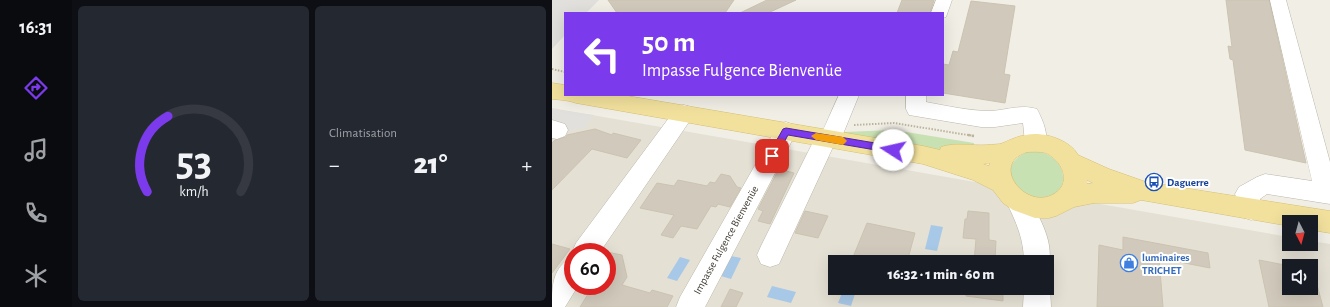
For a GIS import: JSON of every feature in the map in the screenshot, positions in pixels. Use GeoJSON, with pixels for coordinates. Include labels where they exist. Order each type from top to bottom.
{"type":"FeatureCollection","features":[{"type":"Feature","properties":{"kind":"main road"},"geometry":{"type":"LineString","coordinates":[[552,91],[564,93]]}},
{"type":"Feature","properties":{"kind":"main road"},"geometry":{"type":"LineString","coordinates":[[582,96],[923,155],[973,170],[1036,207],[1094,193],[1146,192]]}},
{"type":"Feature","properties":{"kind":"main road"},"geometry":{"type":"LineString","coordinates":[[1010,193],[999,176],[999,167],[1002,159],[1007,152],[1020,144],[1036,142],[1058,149],[1070,162],[1074,171],[1076,180],[1074,189],[1061,202]]}},
{"type":"Feature","properties":{"kind":"main road"},"geometry":{"type":"LineString","coordinates":[[923,155],[976,155],[1007,152]]}},
{"type":"Feature","properties":{"kind":"main road"},"geometry":{"type":"LineString","coordinates":[[1070,162],[1103,177],[1146,192],[1330,222]]}},
{"type":"Feature","properties":{"kind":"street"},"geometry":{"type":"LineString","coordinates":[[940,12],[944,0]]}},
{"type":"Feature","properties":{"kind":"street"},"geometry":{"type":"LineString","coordinates":[[1251,209],[1247,194],[1265,184],[1329,194],[1278,0]]}},
{"type":"Feature","properties":{"kind":"street"},"geometry":{"type":"LineString","coordinates":[[770,255],[849,96]]}},
{"type":"Feature","properties":{"kind":"street"},"geometry":{"type":"LineString","coordinates":[[916,96],[916,109],[988,119],[1003,119],[1023,114],[1030,115],[1033,121],[1036,142]]}},
{"type":"Feature","properties":{"kind":"street"},"geometry":{"type":"LineString","coordinates":[[591,243],[684,113]]}},
{"type":"Feature","properties":{"kind":"street","name":"Impasse Fulgence Bienvenüe"},"geometry":{"type":"LineString","coordinates":[[690,307],[786,131]]}},
{"type":"Feature","properties":{"kind":"street"},"geometry":{"type":"LineString","coordinates":[[1010,193],[1029,220],[1037,254]]}},
{"type":"Feature","properties":{"kind":"street"},"geometry":{"type":"LineString","coordinates":[[1037,254],[1043,226],[1061,202]]}},
{"type":"Feature","properties":{"kind":"street"},"geometry":{"type":"LineString","coordinates":[[553,301],[564,284]]}},
{"type":"Feature","properties":{"kind":"street"},"geometry":{"type":"LineString","coordinates":[[1037,295],[1037,307]]}},
{"type":"Feature","properties":{"kind":"path"},"geometry":{"type":"LineString","coordinates":[[552,69],[564,72]]}},
{"type":"Feature","properties":{"kind":"shaded area"},"geometry":{"type":"Polygon","coordinates":[[[552,0],[599,0],[587,12],[564,12],[564,36],[552,49],[552,0]]]}},
{"type":"Feature","properties":{"kind":"shaded area"},"geometry":{"type":"Polygon","coordinates":[[[552,108],[1282,236],[1282,251],[1318,251],[1318,242],[1330,244],[1330,307],[552,307],[552,108]]]}},
{"type":"Feature","properties":{"kind":"shaded area"},"geometry":{"type":"Polygon","coordinates":[[[552,109],[594,115],[584,128],[557,133],[552,138],[552,109]]]}},
{"type":"Feature","properties":{"kind":"green space"},"geometry":{"type":"Polygon","coordinates":[[[894,130],[974,143],[973,151],[939,150],[843,135],[844,132],[894,130]]]}},
{"type":"Feature","properties":{"kind":"green space"},"geometry":{"type":"Polygon","coordinates":[[[1031,151],[1044,153],[1054,159],[1060,167],[1063,176],[1062,185],[1057,192],[1049,196],[1036,197],[1027,194],[1015,185],[1010,174],[1012,164],[1020,156],[1031,151]]]}},
{"type":"Feature","properties":{"kind":"water"},"geometry":{"type":"Polygon","coordinates":[[[931,225],[943,227],[937,251],[925,249],[931,225]]]}},
{"type":"Feature","properties":{"kind":"water"},"geometry":{"type":"Polygon","coordinates":[[[731,256],[741,258],[731,279],[721,276],[731,256]]]}},
{"type":"Feature","properties":{"kind":"water"},"geometry":{"type":"Polygon","coordinates":[[[680,257],[690,260],[677,281],[667,278],[680,257]]]}},
{"type":"Feature","properties":{"kind":"water"},"geometry":{"type":"Polygon","coordinates":[[[772,286],[796,292],[791,303],[767,297],[772,286]]]}},
{"type":"Feature","properties":{"kind":"water"},"geometry":{"type":"Polygon","coordinates":[[[841,295],[855,295],[851,306],[838,303],[841,295]]]}},
{"type":"Feature","properties":{"kind":"building"},"geometry":{"type":"Polygon","coordinates":[[[608,0],[734,0],[726,12],[616,12],[608,0]]]}},
{"type":"Feature","properties":{"kind":"building"},"geometry":{"type":"Polygon","coordinates":[[[767,0],[796,0],[770,12],[742,12],[767,0]]]}},
{"type":"Feature","properties":{"kind":"building"},"geometry":{"type":"Polygon","coordinates":[[[902,0],[934,0],[930,12],[897,12],[902,0]]]}},
{"type":"Feature","properties":{"kind":"building"},"geometry":{"type":"Polygon","coordinates":[[[1226,0],[1269,0],[1306,163],[1245,150],[1233,60],[1230,59],[1228,46],[1232,47],[1226,0]]]}},
{"type":"Feature","properties":{"kind":"building"},"geometry":{"type":"Polygon","coordinates":[[[971,1],[1015,6],[1004,74],[1010,75],[1005,103],[944,93],[944,64],[949,65],[953,51],[958,52],[971,1]]]}},
{"type":"Feature","properties":{"kind":"building"},"geometry":{"type":"Polygon","coordinates":[[[595,129],[612,135],[613,133],[641,140],[627,158],[592,149],[552,190],[552,143],[555,140],[566,137],[567,135],[595,129]]]}},
{"type":"Feature","properties":{"kind":"building"},"geometry":{"type":"Polygon","coordinates":[[[779,169],[794,173],[770,224],[758,221],[763,211],[758,209],[779,169]]]}},
{"type":"Feature","properties":{"kind":"building"},"geometry":{"type":"Polygon","coordinates":[[[721,174],[730,176],[737,187],[741,188],[730,207],[718,204],[716,207],[711,206],[697,229],[681,226],[673,238],[661,235],[674,215],[640,208],[657,183],[674,186],[678,180],[707,186],[710,182],[715,183],[721,174]]]}},
{"type":"Feature","properties":{"kind":"building"},"geometry":{"type":"Polygon","coordinates":[[[805,211],[828,216],[818,238],[795,233],[805,211]]]}},
{"type":"Feature","properties":{"kind":"building"},"geometry":{"type":"Polygon","coordinates":[[[968,211],[989,213],[989,240],[996,241],[995,255],[975,255],[976,239],[963,238],[965,219],[967,219],[968,211]]]}},
{"type":"Feature","properties":{"kind":"building"},"geometry":{"type":"Polygon","coordinates":[[[867,223],[915,233],[909,255],[854,255],[867,223]]]}},
{"type":"Feature","properties":{"kind":"building","name":"luminaires TRICHET"},"geometry":{"type":"Polygon","coordinates":[[[1123,237],[1208,253],[1210,268],[1159,258],[1163,307],[1097,307],[1099,245],[1123,250],[1123,237]]]}},
{"type":"Feature","properties":{"kind":"building"},"geometry":{"type":"Polygon","coordinates":[[[552,244],[564,247],[564,257],[552,273],[552,244]]]}},
{"type":"Feature","properties":{"kind":"building"},"geometry":{"type":"Polygon","coordinates":[[[616,254],[622,255],[627,277],[622,285],[650,293],[652,290],[673,296],[667,307],[580,307],[587,295],[616,295],[616,254]]]}},
{"type":"Feature","properties":{"kind":"building"},"geometry":{"type":"Polygon","coordinates":[[[1259,260],[1282,264],[1282,295],[1318,295],[1318,288],[1323,307],[1269,307],[1259,260]]]}},
{"type":"Feature","properties":{"kind":"building"},"geometry":{"type":"Polygon","coordinates":[[[730,289],[743,293],[736,307],[721,307],[730,289]]]}},
{"type":"Feature","properties":{"kind":"building"},"geometry":{"type":"Polygon","coordinates":[[[1003,295],[1003,301],[966,296],[1003,295]]]}},
{"type":"Feature","properties":{"kind":"slow traffic"},"geometry":{"type":"LineString","coordinates":[[816,136],[843,141]]}},
{"type":"Feature","properties":{"kind":"place","name":"Daguerre"},"geometry":{"type":"Point","coordinates":[1154,182]}},
{"type":"Feature","properties":{"kind":"place","name":"luminaires TRICHET"},"geometry":{"type":"Point","coordinates":[1129,263]}},
{"type":"Feature","properties":{"kind":"route"},"geometry":{"type":"LineString","coordinates":[[772,156],[786,131],[893,150]]}}]}
